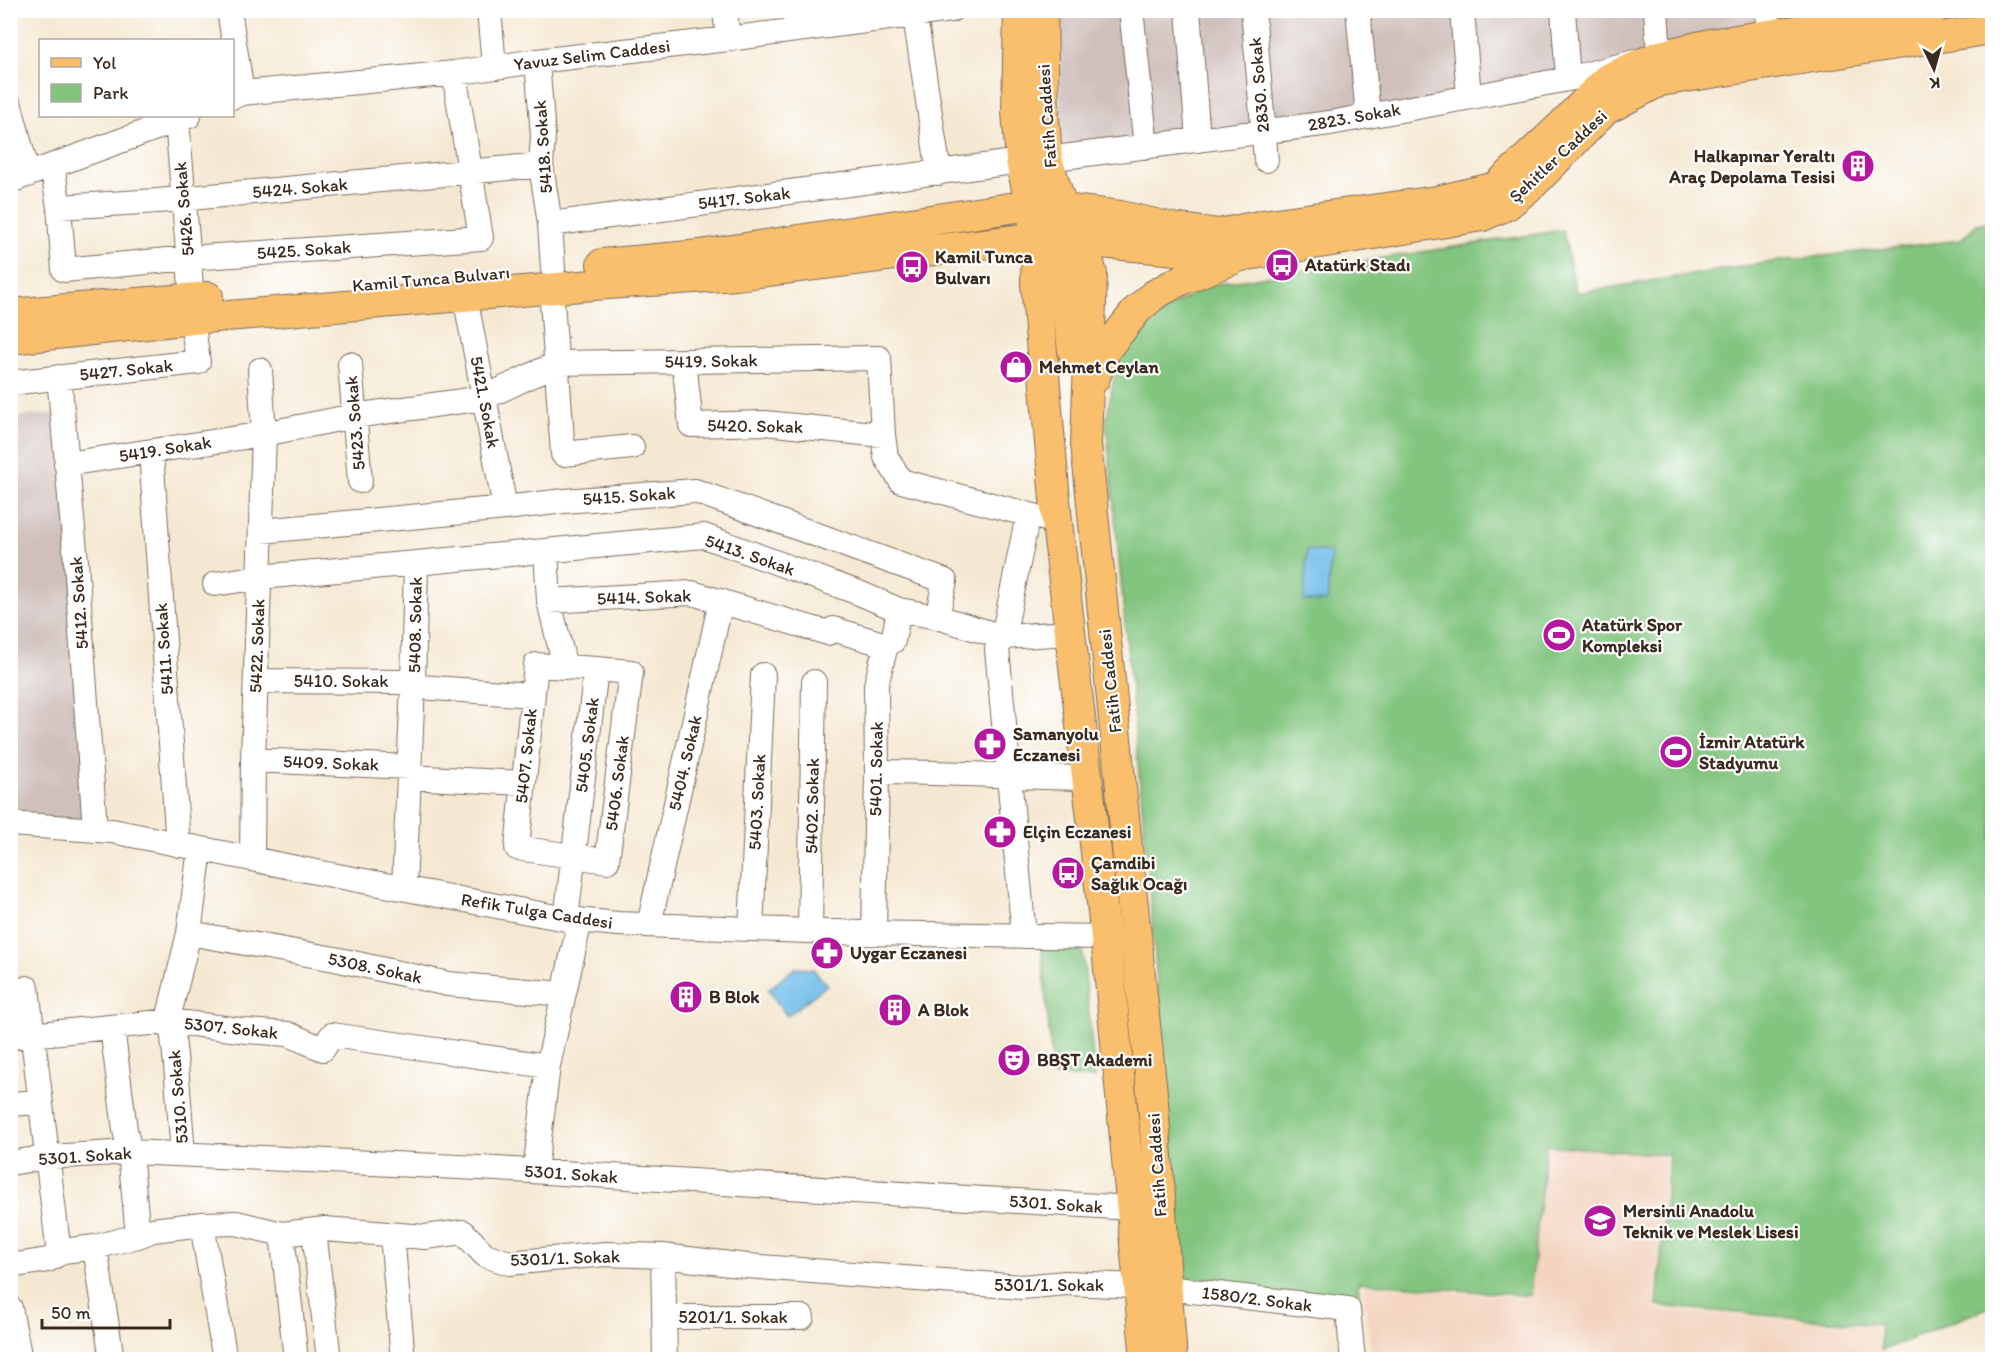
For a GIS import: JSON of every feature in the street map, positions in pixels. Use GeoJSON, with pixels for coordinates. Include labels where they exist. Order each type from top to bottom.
{"type":"FeatureCollection","features":[{"type":"Feature","properties":{"kind":"main road"},"geometry":{"type":"LineString","coordinates":[[1019,10],[1017,111],[1034,160],[1046,224],[1064,274],[1072,327],[1074,375],[1086,444]]}},
{"type":"Feature","properties":{"kind":"main road","name":"Fatih Caddesi"},"geometry":{"type":"LineString","coordinates":[[1034,160],[1042,10]]}},
{"type":"Feature","properties":{"kind":"main road","name":"Şehitler Caddesi"},"geometry":{"type":"LineString","coordinates":[[1046,224],[1120,216],[1173,228],[1219,234],[1269,224],[1437,201],[1496,187],[1607,79],[1659,56],[1710,44],[1768,23],[1933,10]]}},
{"type":"Feature","properties":{"kind":"main road","name":"Şehitler Caddesi"},"geometry":{"type":"LineString","coordinates":[[1046,224],[1083,242],[1241,256],[1482,216],[1507,205],[1534,183],[1605,110],[1660,81],[1992,29]]}},
{"type":"Feature","properties":{"kind":"main road"},"geometry":{"type":"LineString","coordinates":[[1046,224],[1036,284],[1057,522],[1106,937],[1131,1208],[1152,1287],[1146,1359]]}},
{"type":"Feature","properties":{"kind":"main road","name":"Kamil Tunca Bulvarı"},"geometry":{"type":"LineString","coordinates":[[10,314],[465,296],[700,255],[1046,224]]}},
{"type":"Feature","properties":{"kind":"main road","name":"Fatih Caddesi"},"geometry":{"type":"LineString","coordinates":[[1083,242],[1092,274],[1086,444],[1153,1102],[1152,1287],[1172,1359]]}},
{"type":"Feature","properties":{"kind":"main road"},"geometry":{"type":"LineString","coordinates":[[1086,444],[1092,383],[1106,349],[1137,310],[1154,295],[1180,280],[1241,256]]}},
{"type":"Feature","properties":{"kind":"main road","name":"Kamil Tunca Bulvarı"},"geometry":{"type":"LineString","coordinates":[[10,339],[192,308],[552,279]]}},
{"type":"Feature","properties":{"kind":"street"},"geometry":{"type":"LineString","coordinates":[[229,10],[232,39]]}},
{"type":"Feature","properties":{"kind":"street"},"geometry":{"type":"LineString","coordinates":[[489,10],[494,66]]}},
{"type":"Feature","properties":{"kind":"street"},"geometry":{"type":"LineString","coordinates":[[725,10],[728,39]]}},
{"type":"Feature","properties":{"kind":"street","name":"Yavuz Selim Caddesi"},"geometry":{"type":"LineString","coordinates":[[237,95],[454,73],[494,66],[951,10]]}},
{"type":"Feature","properties":{"kind":"street"},"geometry":{"type":"LineString","coordinates":[[1131,10],[1146,147]]}},
{"type":"Feature","properties":{"kind":"street"},"geometry":{"type":"LineString","coordinates":[[1188,10],[1198,140]]}},
{"type":"Feature","properties":{"kind":"street","name":"2830. Sokak"},"geometry":{"type":"LineString","coordinates":[[1253,10],[1266,160]]}},
{"type":"Feature","properties":{"kind":"street"},"geometry":{"type":"LineString","coordinates":[[1358,10],[1368,116]]}},
{"type":"Feature","properties":{"kind":"street"},"geometry":{"type":"LineString","coordinates":[[1462,10],[1469,97]]}},
{"type":"Feature","properties":{"kind":"street"},"geometry":{"type":"LineString","coordinates":[[1563,10],[1568,79]]}},
{"type":"Feature","properties":{"kind":"street"},"geometry":{"type":"LineString","coordinates":[[1656,10],[1659,56]]}},
{"type":"Feature","properties":{"kind":"street"},"geometry":{"type":"LineString","coordinates":[[915,16],[939,173]]}},
{"type":"Feature","properties":{"kind":"street","name":"2823. Sokak"},"geometry":{"type":"LineString","coordinates":[[1034,160],[1368,116],[1568,79],[1659,56]]}},
{"type":"Feature","properties":{"kind":"street","name":"5418. Sokak"},"geometry":{"type":"LineString","coordinates":[[537,61],[543,136],[540,165],[550,224],[563,454],[632,447]]}},
{"type":"Feature","properties":{"kind":"street"},"geometry":{"type":"LineString","coordinates":[[234,63],[237,95]]}},
{"type":"Feature","properties":{"kind":"street","name":"5425. Sokak"},"geometry":{"type":"LineString","coordinates":[[52,166],[59,207],[64,270],[188,258],[481,238],[454,73]]}},
{"type":"Feature","properties":{"kind":"street"},"geometry":{"type":"LineString","coordinates":[[10,106],[19,178],[183,118]]}},
{"type":"Feature","properties":{"kind":"street","name":"5426. Sokak"},"geometry":{"type":"LineString","coordinates":[[183,118],[183,198],[192,308]]}},
{"type":"Feature","properties":{"kind":"street","name":"5417. Sokak"},"geometry":{"type":"LineString","coordinates":[[550,224],[1034,160]]}},
{"type":"Feature","properties":{"kind":"street","name":"5424. Sokak"},"geometry":{"type":"LineString","coordinates":[[59,207],[183,198],[540,165]]}},
{"type":"Feature","properties":{"kind":"street","name":"5421. Sokak"},"geometry":{"type":"LineString","coordinates":[[465,296],[505,508]]}},
{"type":"Feature","properties":{"kind":"street","name":"5427. Sokak"},"geometry":{"type":"LineString","coordinates":[[10,383],[198,362],[192,308]]}},
{"type":"Feature","properties":{"kind":"street","name":"5419. Sokak"},"geometry":{"type":"LineString","coordinates":[[66,464],[264,434],[354,416],[484,398],[557,363],[879,358],[886,457],[901,481],[1057,522]]}},
{"type":"Feature","properties":{"kind":"street","name":"5420. Sokak"},"geometry":{"type":"LineString","coordinates":[[684,361],[691,425],[765,423],[883,435]]}},
{"type":"Feature","properties":{"kind":"street","name":"5423. Sokak"},"geometry":{"type":"LineString","coordinates":[[350,364],[360,482]]}},
{"type":"Feature","properties":{"kind":"street"},"geometry":{"type":"LineString","coordinates":[[260,369],[264,434]]}},
{"type":"Feature","properties":{"kind":"street","name":"5412. Sokak"},"geometry":{"type":"LineString","coordinates":[[59,377],[76,562],[95,829]]}},
{"type":"Feature","properties":{"kind":"street","name":"5422. Sokak"},"geometry":{"type":"LineString","coordinates":[[252,859],[264,434]]}},
{"type":"Feature","properties":{"kind":"street","name":"5411. Sokak"},"geometry":{"type":"LineString","coordinates":[[151,452],[189,847],[189,933]]}},
{"type":"Feature","properties":{"kind":"street","name":"5415. Sokak"},"geometry":{"type":"LineString","coordinates":[[262,531],[695,490],[945,581],[937,616]]}},
{"type":"Feature","properties":{"kind":"street"},"geometry":{"type":"LineString","coordinates":[[1024,936],[997,649],[1003,637],[1028,515]]}},
{"type":"Feature","properties":{"kind":"street","name":"5413. Sokak"},"geometry":{"type":"LineString","coordinates":[[416,563],[704,536],[900,610],[937,616],[1003,637]]}},
{"type":"Feature","properties":{"kind":"street"},"geometry":{"type":"LineString","coordinates":[[546,552],[549,601],[565,667]]}},
{"type":"Feature","properties":{"kind":"street","name":"5408. Sokak"},"geometry":{"type":"LineString","coordinates":[[215,585],[260,577],[416,563],[404,888]]}},
{"type":"Feature","properties":{"kind":"street","name":"5414. Sokak"},"geometry":{"type":"LineString","coordinates":[[549,601],[692,593],[828,633],[833,629],[886,645]]}},
{"type":"Feature","properties":{"kind":"street","name":"5404. Sokak"},"geometry":{"type":"LineString","coordinates":[[649,925],[721,601]]}},
{"type":"Feature","properties":{"kind":"street","name":"5401. Sokak"},"geometry":{"type":"LineString","coordinates":[[874,933],[876,685],[886,645],[893,641],[900,610]]}},
{"type":"Feature","properties":{"kind":"street"},"geometry":{"type":"LineString","coordinates":[[1003,637],[1071,633]]}},
{"type":"Feature","properties":{"kind":"street","name":"5407. Sokak"},"geometry":{"type":"LineString","coordinates":[[573,856],[517,848],[532,694],[536,665],[596,669]]}},
{"type":"Feature","properties":{"kind":"street","name":"5406. Sokak"},"geometry":{"type":"LineString","coordinates":[[573,856],[608,861],[631,672],[596,669]]}},
{"type":"Feature","properties":{"kind":"street","name":"5405. Sokak"},"geometry":{"type":"LineString","coordinates":[[573,920],[573,856],[596,669]]}},
{"type":"Feature","properties":{"kind":"street","name":"5403. Sokak"},"geometry":{"type":"LineString","coordinates":[[751,929],[763,675]]}},
{"type":"Feature","properties":{"kind":"street","name":"5410. Sokak"},"geometry":{"type":"LineString","coordinates":[[256,681],[408,682],[420,687],[532,694]]}},
{"type":"Feature","properties":{"kind":"street","name":"5402. Sokak"},"geometry":{"type":"LineString","coordinates":[[810,931],[814,682]]}},
{"type":"Feature","properties":{"kind":"street","name":"5409. Sokak"},"geometry":{"type":"LineString","coordinates":[[253,760],[523,783]]}},
{"type":"Feature","properties":{"kind":"street"},"geometry":{"type":"LineString","coordinates":[[877,772],[1087,778]]}},
{"type":"Feature","properties":{"kind":"street","name":"Refik Tulga Caddesi"},"geometry":{"type":"LineString","coordinates":[[10,824],[95,829],[573,920],[810,931],[1106,937]]}},
{"type":"Feature","properties":{"kind":"street"},"geometry":{"type":"LineString","coordinates":[[535,1171],[548,1066],[563,994],[573,920]]}},
{"type":"Feature","properties":{"kind":"street","name":"5308. Sokak"},"geometry":{"type":"LineString","coordinates":[[189,933],[335,959],[448,984],[563,994]]}},
{"type":"Feature","properties":{"kind":"street","name":"5310. Sokak"},"geometry":{"type":"LineString","coordinates":[[183,1154],[170,1011],[189,933]]}},
{"type":"Feature","properties":{"kind":"street"},"geometry":{"type":"LineString","coordinates":[[27,988],[21,1035],[40,1102],[59,1254]]}},
{"type":"Feature","properties":{"kind":"street","name":"5307. Sokak"},"geometry":{"type":"LineString","coordinates":[[21,1035],[170,1022],[247,1032],[288,1034],[323,1049],[332,1035],[548,1066]]}},
{"type":"Feature","properties":{"kind":"street"},"geometry":{"type":"LineString","coordinates":[[112,1027],[124,1130],[130,1152],[138,1236]]}},
{"type":"Feature","properties":{"kind":"street"},"geometry":{"type":"LineString","coordinates":[[10,1104],[40,1102]]}},
{"type":"Feature","properties":{"kind":"street","name":"5301. Sokak"},"geometry":{"type":"LineString","coordinates":[[10,1163],[48,1157],[130,1152],[183,1154],[535,1171],[1131,1208]]}},
{"type":"Feature","properties":{"kind":"street","name":"5301/1. Sokak"},"geometry":{"type":"LineString","coordinates":[[10,1266],[48,1260],[63,1251],[95,1247],[153,1230],[202,1224],[236,1223],[282,1234],[326,1229],[425,1237],[463,1232],[485,1255],[509,1263],[605,1254],[1003,1286],[1022,1287],[1066,1283],[1152,1287]]}},
{"type":"Feature","properties":{"kind":"street"},"geometry":{"type":"LineString","coordinates":[[202,1224],[225,1359]]}},
{"type":"Feature","properties":{"kind":"street"},"geometry":{"type":"LineString","coordinates":[[314,1231],[329,1359]]}},
{"type":"Feature","properties":{"kind":"street"},"geometry":{"type":"LineString","coordinates":[[282,1234],[296,1359]]}},
{"type":"Feature","properties":{"kind":"street"},"geometry":{"type":"LineString","coordinates":[[392,1235],[403,1359]]}},
{"type":"Feature","properties":{"kind":"street"},"geometry":{"type":"LineString","coordinates":[[95,1247],[112,1359]]}},
{"type":"Feature","properties":{"kind":"street"},"geometry":{"type":"LineString","coordinates":[[663,1257],[665,1359]]}},
{"type":"Feature","properties":{"kind":"street","name":"1580/2. Sokak"},"geometry":{"type":"LineString","coordinates":[[1152,1287],[1347,1309],[1353,1359]]}},
{"type":"Feature","properties":{"kind":"street"},"geometry":{"type":"LineString","coordinates":[[10,1308],[20,1359]]}},
{"type":"Feature","properties":{"kind":"street","name":"5201/1. Sokak"},"geometry":{"type":"LineString","coordinates":[[664,1317],[802,1317]]}},
{"type":"Feature","properties":{"kind":"shaded area"},"geometry":{"type":"Polygon","coordinates":[[[1061,11],[1970,11],[1058,173],[1061,11]]]}},
{"type":"Feature","properties":{"kind":"shaded area"},"geometry":{"type":"Polygon","coordinates":[[[60,413],[96,824],[11,821],[11,417],[60,413]]]}},
{"type":"Feature","properties":{"kind":"shaded area","name":"Mersinli Anadolu Teknik ve Meslek Lisesi"},"geometry":{"type":"Polygon","coordinates":[[[1547,1146],[1666,1156],[1655,1309],[1877,1327],[1879,1354],[1864,1360],[1372,1359],[1363,1285],[1531,1299],[1547,1146]]]}},
{"type":"Feature","properties":{"kind":"green space","name":"Atatürk Spor Kompleksi"},"geometry":{"type":"Polygon","coordinates":[[[1992,221],[1992,1306],[1881,1351],[1880,1325],[1657,1306],[1669,1155],[1546,1145],[1530,1296],[1358,1282],[1360,1305],[1182,1284],[1146,849],[1106,421],[1118,356],[1159,312],[1211,285],[1563,230],[1576,293],[1771,262],[1960,240],[1977,224],[1992,221]]]}},
{"type":"Feature","properties":{"kind":"green space"},"geometry":{"type":"Polygon","coordinates":[[[1041,942],[1082,943],[1095,1078],[1053,1076],[1041,942]]]}},
{"type":"Feature","properties":{"kind":"water"},"geometry":{"type":"Polygon","coordinates":[[[1307,550],[1331,552],[1327,602],[1304,601],[1307,550]]]}},
{"type":"Feature","properties":{"kind":"water"},"geometry":{"type":"Polygon","coordinates":[[[795,968],[813,969],[827,985],[787,1016],[768,990],[795,968]]]}},
{"type":"Feature","properties":{"kind":"place","name":"Halkapınar Yeraltı Araç Depolama Tesisi"},"geometry":{"type":"Point","coordinates":[1858,166]}},
{"type":"Feature","properties":{"kind":"place","name":"Atatürk Stadı"},"geometry":{"type":"Point","coordinates":[1282,265]}},
{"type":"Feature","properties":{"kind":"place","name":"Kamil Tunca Bulvarı"},"geometry":{"type":"Point","coordinates":[912,267]}},
{"type":"Feature","properties":{"kind":"place","name":"Mehmet Ceylan"},"geometry":{"type":"Point","coordinates":[1016,367]}},
{"type":"Feature","properties":{"kind":"place","name":"Atatürk Spor Kompleksi"},"geometry":{"type":"Point","coordinates":[1559,635]}},
{"type":"Feature","properties":{"kind":"place","name":"Samanyolu Eczanesi"},"geometry":{"type":"Point","coordinates":[990,744]}},
{"type":"Feature","properties":{"kind":"place","name":"İzmir Atatürk Stadyumu"},"geometry":{"type":"Point","coordinates":[1676,752]}},
{"type":"Feature","properties":{"kind":"place","name":"Elçin Eczanesi"},"geometry":{"type":"Point","coordinates":[1000,832]}},
{"type":"Feature","properties":{"kind":"place","name":"Çamdibi Sağlık Ocağı"},"geometry":{"type":"Point","coordinates":[1068,873]}},
{"type":"Feature","properties":{"kind":"place","name":"Uygar Eczanesi"},"geometry":{"type":"Point","coordinates":[827,953]}},
{"type":"Feature","properties":{"kind":"place","name":"B Blok"},"geometry":{"type":"Point","coordinates":[686,997]}},
{"type":"Feature","properties":{"kind":"place","name":"A Blok"},"geometry":{"type":"Point","coordinates":[895,1010]}},
{"type":"Feature","properties":{"kind":"place","name":"BBŞT Akademi"},"geometry":{"type":"Point","coordinates":[1014,1060]}},
{"type":"Feature","properties":{"kind":"place","name":"Mersinli Anadolu Teknik ve Meslek Lisesi"},"geometry":{"type":"Point","coordinates":[1600,1221]}}]}
